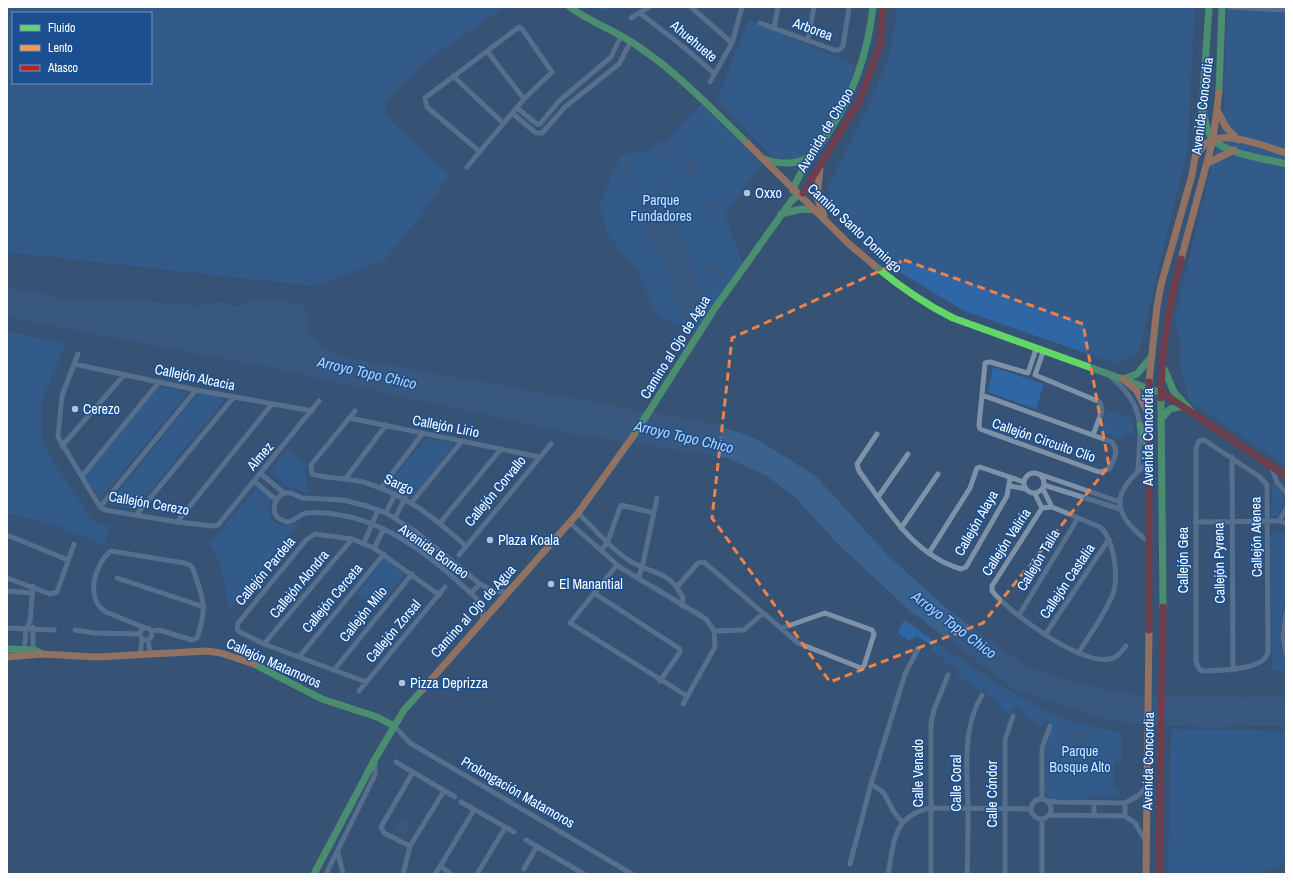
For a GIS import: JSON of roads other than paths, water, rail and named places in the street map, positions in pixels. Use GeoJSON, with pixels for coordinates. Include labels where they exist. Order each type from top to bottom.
{"type":"FeatureCollection","features":[{"type":"Feature","properties":{"kind":"street","name":"Camino Santo Domingo"},"geometry":{"type":"LineString","coordinates":[[570,7],[588,20],[631,41],[665,68],[793,188],[870,263],[931,307],[972,326],[1039,351],[1155,390],[1191,410],[1286,476]]}},
{"type":"Feature","properties":{"kind":"street"},"geometry":{"type":"LineString","coordinates":[[631,18],[649,7]]}},
{"type":"Feature","properties":{"kind":"street"},"geometry":{"type":"LineString","coordinates":[[691,7],[732,42]]}},
{"type":"Feature","properties":{"kind":"street"},"geometry":{"type":"LineString","coordinates":[[710,82],[732,42],[742,7]]}},
{"type":"Feature","properties":{"kind":"street"},"geometry":{"type":"LineString","coordinates":[[774,28],[778,7]]}},
{"type":"Feature","properties":{"kind":"street"},"geometry":{"type":"LineString","coordinates":[[808,40],[814,7]]}},
{"type":"Feature","properties":{"kind":"street","name":"Arborea"},"geometry":{"type":"LineString","coordinates":[[760,23],[834,50],[841,49],[849,7]]}},
{"type":"Feature","properties":{"kind":"street","name":"Avenida de Chopo"},"geometry":{"type":"LineString","coordinates":[[793,188],[842,111],[856,80],[868,42],[873,7]]}},
{"type":"Feature","properties":{"kind":"street","name":"Avenida de Chopo"},"geometry":{"type":"LineString","coordinates":[[801,196],[852,113],[867,82],[880,45],[883,7]]}},
{"type":"Feature","properties":{"kind":"street","name":"Avenida Concordia"},"geometry":{"type":"LineString","coordinates":[[1159,874],[1162,736],[1161,420],[1155,390],[1153,356],[1161,285],[1196,156],[1204,113],[1209,7]]}},
{"type":"Feature","properties":{"kind":"street","name":"Avenida Concordia"},"geometry":{"type":"LineString","coordinates":[[1146,874],[1149,737],[1149,418],[1162,358],[1174,283],[1208,164],[1213,140],[1217,110],[1222,7]]}},
{"type":"Feature","properties":{"kind":"street"},"geometry":{"type":"LineString","coordinates":[[1229,7],[1286,10]]}},
{"type":"Feature","properties":{"kind":"street","name":"Ahuehuete"},"geometry":{"type":"LineString","coordinates":[[640,13],[714,73]]}},
{"type":"Feature","properties":{"kind":"street"},"geometry":{"type":"LineString","coordinates":[[467,167],[524,99],[552,72],[522,29],[516,28],[425,98],[425,104],[479,151]]}},
{"type":"Feature","properties":{"kind":"street"},"geometry":{"type":"LineString","coordinates":[[517,108],[537,124],[540,124],[559,101],[611,57],[621,36]]}},
{"type":"Feature","properties":{"kind":"street"},"geometry":{"type":"LineString","coordinates":[[512,113],[536,133],[542,133],[565,107],[619,64],[631,41]]}},
{"type":"Feature","properties":{"kind":"street"},"geometry":{"type":"LineString","coordinates":[[487,51],[524,99]]}},
{"type":"Feature","properties":{"kind":"street"},"geometry":{"type":"LineString","coordinates":[[453,76],[503,123]]}},
{"type":"Feature","properties":{"kind":"street"},"geometry":{"type":"LineString","coordinates":[[1217,110],[1226,127],[1238,140]]}},
{"type":"Feature","properties":{"kind":"street"},"geometry":{"type":"LineString","coordinates":[[1204,113],[1206,124],[1213,140],[1222,146],[1286,164]]}},
{"type":"Feature","properties":{"kind":"street"},"geometry":{"type":"LineString","coordinates":[[1196,156],[1201,148],[1213,140],[1238,140],[1286,153]]}},
{"type":"Feature","properties":{"kind":"street"},"geometry":{"type":"LineString","coordinates":[[1208,164],[1221,155],[1234,150]]}},
{"type":"Feature","properties":{"kind":"street"},"geometry":{"type":"LineString","coordinates":[[759,156],[777,163],[792,164],[804,160],[817,152]]}},
{"type":"Feature","properties":{"kind":"street"},"geometry":{"type":"LineString","coordinates":[[821,164],[817,197],[827,222]]}},
{"type":"Feature","properties":{"kind":"street"},"geometry":{"type":"LineString","coordinates":[[792,200],[793,188]]}},
{"type":"Feature","properties":{"kind":"street","name":"Camino al Ojo de Agua"},"geometry":{"type":"LineString","coordinates":[[314,874],[375,759],[394,726],[414,697],[482,623],[578,513],[650,412],[715,308],[781,214],[792,200],[801,196]]}},
{"type":"Feature","properties":{"kind":"street"},"geometry":{"type":"LineString","coordinates":[[781,214],[801,209],[815,210]]}},
{"type":"Feature","properties":{"kind":"street"},"geometry":{"type":"LineString","coordinates":[[1154,343],[1156,352],[1155,390],[1157,429],[1161,438]]}},
{"type":"Feature","properties":{"kind":"street","name":"Callejón Circuito Clío"},"geometry":{"type":"LineString","coordinates":[[982,395],[1112,442],[1115,446],[1115,458],[1109,469],[1106,471],[1096,471],[982,431],[979,425],[985,363],[990,362],[1028,373],[1039,351]]}},
{"type":"Feature","properties":{"kind":"street","name":"Callejón Circuito Clío"},"geometry":{"type":"LineString","coordinates":[[1039,351],[1035,375],[1100,402],[1102,411],[1094,435]]}},
{"type":"Feature","properties":{"kind":"street","name":"Callejón Cerezo"},"geometry":{"type":"LineString","coordinates":[[78,354],[62,396],[57,432],[62,446],[100,507],[105,510],[136,516],[213,526],[218,525]]}},
{"type":"Feature","properties":{"kind":"street"},"geometry":{"type":"LineString","coordinates":[[1149,418],[1140,394],[1123,379],[1139,373],[1153,356]]}},
{"type":"Feature","properties":{"kind":"street"},"geometry":{"type":"LineString","coordinates":[[1162,358],[1165,373],[1172,390],[1191,410]]}},
{"type":"Feature","properties":{"kind":"street","name":"Callejón Alcacia"},"geometry":{"type":"LineString","coordinates":[[74,364],[196,390],[312,411]]}},
{"type":"Feature","properties":{"kind":"street"},"geometry":{"type":"LineString","coordinates":[[62,446],[125,374]]}},
{"type":"Feature","properties":{"kind":"street"},"geometry":{"type":"LineString","coordinates":[[1107,374],[1123,387],[1133,400],[1149,450]]}},
{"type":"Feature","properties":{"kind":"street"},"geometry":{"type":"LineString","coordinates":[[82,476],[159,382]]}},
{"type":"Feature","properties":{"kind":"street"},"geometry":{"type":"LineString","coordinates":[[100,507],[196,390]]}},
{"type":"Feature","properties":{"kind":"street"},"geometry":{"type":"LineString","coordinates":[[136,516],[234,397]]}},
{"type":"Feature","properties":{"kind":"street","name":"Almez"},"geometry":{"type":"LineString","coordinates":[[218,525],[319,401]]}},
{"type":"Feature","properties":{"kind":"street"},"geometry":{"type":"LineString","coordinates":[[177,522],[272,404]]}},
{"type":"Feature","properties":{"kind":"street"},"geometry":{"type":"LineString","coordinates":[[1161,420],[1170,408],[1183,406]]}},
{"type":"Feature","properties":{"kind":"street"},"geometry":{"type":"LineString","coordinates":[[349,418],[355,411]]}},
{"type":"Feature","properties":{"kind":"street","name":"Callejón Lirio"},"geometry":{"type":"LineString","coordinates":[[349,418],[539,457]]}},
{"type":"Feature","properties":{"kind":"street","name":"Sargo"},"geometry":{"type":"LineString","coordinates":[[349,418],[311,465],[311,472],[315,476],[346,478],[381,488],[405,498],[440,523],[466,546]]}},
{"type":"Feature","properties":{"kind":"street"},"geometry":{"type":"LineString","coordinates":[[346,478],[386,425]]}},
{"type":"Feature","properties":{"kind":"street"},"geometry":{"type":"LineString","coordinates":[[1138,471],[1140,425]]}},
{"type":"Feature","properties":{"kind":"street"},"geometry":{"type":"LineString","coordinates":[[381,488],[423,433]]}},
{"type":"Feature","properties":{"kind":"street"},"geometry":{"type":"LineString","coordinates":[[877,434],[857,466],[901,528],[916,544],[929,553],[970,488],[977,468],[980,467],[1010,478]]}},
{"type":"Feature","properties":{"kind":"street","name":"Callejón Atenea"},"geometry":{"type":"LineString","coordinates":[[1196,448],[1199,441],[1204,440],[1232,457],[1266,482],[1269,647],[1267,656],[1254,664],[1233,669]]}},
{"type":"Feature","properties":{"kind":"street"},"geometry":{"type":"LineString","coordinates":[[412,502],[462,441]]}},
{"type":"Feature","properties":{"kind":"street","name":"Callejón Corvallo"},"geometry":{"type":"LineString","coordinates":[[459,555],[551,444]]}},
{"type":"Feature","properties":{"kind":"street","name":"Callejón Gea"},"geometry":{"type":"LineString","coordinates":[[1196,448],[1196,662],[1200,670],[1233,669]]}},
{"type":"Feature","properties":{"kind":"street"},"geometry":{"type":"LineString","coordinates":[[440,523],[501,449]]}},
{"type":"Feature","properties":{"kind":"street"},"geometry":{"type":"LineString","coordinates":[[878,497],[908,454]]}},
{"type":"Feature","properties":{"kind":"street","name":"Callejón Pyrena"},"geometry":{"type":"LineString","coordinates":[[1232,457],[1231,522],[1233,669]]}},
{"type":"Feature","properties":{"kind":"street"},"geometry":{"type":"LineString","coordinates":[[1149,462],[1138,471],[1125,486],[1120,502],[1120,509],[1129,526],[1150,543]]}},
{"type":"Feature","properties":{"kind":"street"},"geometry":{"type":"LineString","coordinates":[[1271,466],[1277,482],[1286,493]]}},
{"type":"Feature","properties":{"kind":"street"},"geometry":{"type":"LineString","coordinates":[[254,481],[276,500],[284,493],[261,474]]}},
{"type":"Feature","properties":{"kind":"street"},"geometry":{"type":"LineString","coordinates":[[901,528],[938,474]]}},
{"type":"Feature","properties":{"kind":"street"},"geometry":{"type":"LineString","coordinates":[[1026,489],[1024,482],[1030,474],[1039,474],[1120,502]]}},
{"type":"Feature","properties":{"kind":"street"},"geometry":{"type":"LineString","coordinates":[[1039,474],[1044,480],[1043,487],[1052,507]]}},
{"type":"Feature","properties":{"kind":"street","name":"Callejón Alaya"},"geometry":{"type":"LineString","coordinates":[[929,553],[961,570],[966,566],[1007,496],[1010,486],[1010,478],[1024,482]]}},
{"type":"Feature","properties":{"kind":"street"},"geometry":{"type":"LineString","coordinates":[[1010,486],[1026,489],[1035,494],[1042,508],[1052,507],[1100,527],[1109,540],[1113,551],[1114,589],[1079,652]]}},
{"type":"Feature","properties":{"kind":"street"},"geometry":{"type":"LineString","coordinates":[[1043,487],[1081,496],[1120,509]]}},
{"type":"Feature","properties":{"kind":"street"},"geometry":{"type":"LineString","coordinates":[[1035,494],[1043,487]]}},
{"type":"Feature","properties":{"kind":"street"},"geometry":{"type":"LineString","coordinates":[[1081,496],[1083,490]]}},
{"type":"Feature","properties":{"kind":"street","name":"Avenida Borneo"},"geometry":{"type":"LineString","coordinates":[[284,493],[291,493],[302,498],[343,500],[386,513],[415,531],[480,584],[493,591],[508,592]]}},
{"type":"Feature","properties":{"kind":"street"},"geometry":{"type":"LineString","coordinates":[[386,513],[395,494]]}},
{"type":"Feature","properties":{"kind":"street"},"geometry":{"type":"LineString","coordinates":[[395,518],[405,498]]}},
{"type":"Feature","properties":{"kind":"street"},"geometry":{"type":"LineString","coordinates":[[638,578],[642,568],[657,498]]}},
{"type":"Feature","properties":{"kind":"street","name":"Avenida Borneo"},"geometry":{"type":"LineString","coordinates":[[276,500],[274,511],[277,517],[284,521],[292,521],[307,513],[347,516],[371,524],[404,540],[477,599],[482,608],[482,623]]}},
{"type":"Feature","properties":{"kind":"street"},"geometry":{"type":"LineString","coordinates":[[601,551],[608,541],[619,507],[621,505],[654,512]]}},
{"type":"Feature","properties":{"kind":"street","name":"Callejón Valiria"},"geometry":{"type":"LineString","coordinates":[[1019,615],[993,593],[991,589],[1042,508]]}},
{"type":"Feature","properties":{"kind":"street"},"geometry":{"type":"LineString","coordinates":[[1279,521],[1286,509]]}},
{"type":"Feature","properties":{"kind":"street"},"geometry":{"type":"LineString","coordinates":[[364,543],[378,510]]}},
{"type":"Feature","properties":{"kind":"street"},"geometry":{"type":"LineString","coordinates":[[578,513],[622,555],[642,568],[668,577],[677,587],[683,598],[682,606]]}},
{"type":"Feature","properties":{"kind":"street","name":"Callejón Talía"},"geometry":{"type":"LineString","coordinates":[[1019,615],[1078,518]]}},
{"type":"Feature","properties":{"kind":"street"},"geometry":{"type":"LineString","coordinates":[[1195,522],[1279,521],[1286,523]]}},
{"type":"Feature","properties":{"kind":"street"},"geometry":{"type":"LineString","coordinates":[[570,523],[617,565],[682,606],[706,619],[714,631],[715,647],[683,704]]}},
{"type":"Feature","properties":{"kind":"street"},"geometry":{"type":"LineString","coordinates":[[374,548],[384,530]]}},
{"type":"Feature","properties":{"kind":"street","name":"Callejón Pardela"},"geometry":{"type":"LineString","coordinates":[[366,682],[264,644],[240,632],[237,629],[238,623],[303,544],[312,535],[318,533],[352,539],[374,548],[412,574],[438,595]]}},
{"type":"Feature","properties":{"kind":"street"},"geometry":{"type":"LineString","coordinates":[[7,536],[68,560]]}},
{"type":"Feature","properties":{"kind":"street","name":"Callejón Alondra"},"geometry":{"type":"LineString","coordinates":[[264,644],[352,539]]}},
{"type":"Feature","properties":{"kind":"street","name":"Callejón Castalia"},"geometry":{"type":"LineString","coordinates":[[1045,635],[1109,540]]}},
{"type":"Feature","properties":{"kind":"street"},"geometry":{"type":"LineString","coordinates":[[7,578],[33,586],[50,594],[57,592],[74,544]]}},
{"type":"Feature","properties":{"kind":"street"},"geometry":{"type":"LineString","coordinates":[[111,551],[190,565],[202,595],[204,607],[203,620],[196,639],[192,640],[159,630],[151,631],[100,608],[95,601],[94,588],[97,573],[111,551]]}},
{"type":"Feature","properties":{"kind":"street","name":"Callejón Cerceta"},"geometry":{"type":"LineString","coordinates":[[299,657],[384,554]]}},
{"type":"Feature","properties":{"kind":"street"},"geometry":{"type":"LineString","coordinates":[[677,587],[698,563],[704,562],[802,646],[861,668],[864,666],[874,634],[872,630],[826,613],[782,628]]}},
{"type":"Feature","properties":{"kind":"street"},"geometry":{"type":"LineString","coordinates":[[617,565],[570,622],[571,625],[660,681],[687,696]]}},
{"type":"Feature","properties":{"kind":"street","name":"Callejón Milo"},"geometry":{"type":"LineString","coordinates":[[334,670],[412,574]]}},
{"type":"Feature","properties":{"kind":"street"},"geometry":{"type":"LineString","coordinates":[[117,578],[204,607]]}},
{"type":"Feature","properties":{"kind":"street"},"geometry":{"type":"LineString","coordinates":[[471,593],[480,584]]}},
{"type":"Feature","properties":{"kind":"street"},"geometry":{"type":"LineString","coordinates":[[24,653],[26,629],[30,621],[33,586]]}},
{"type":"Feature","properties":{"kind":"street","name":"Callejón Zorsal"},"geometry":{"type":"LineString","coordinates":[[359,691],[446,587]]}},
{"type":"Feature","properties":{"kind":"street"},"geometry":{"type":"LineString","coordinates":[[7,591],[32,593]]}},
{"type":"Feature","properties":{"kind":"street"},"geometry":{"type":"LineString","coordinates":[[594,593],[680,649],[680,652],[660,681]]}},
{"type":"Feature","properties":{"kind":"street"},"geometry":{"type":"LineString","coordinates":[[714,631],[744,630],[763,613]]}},
{"type":"Feature","properties":{"kind":"street"},"geometry":{"type":"LineString","coordinates":[[1286,613],[1283,637],[1286,654]]}},
{"type":"Feature","properties":{"kind":"street"},"geometry":{"type":"LineString","coordinates":[[1019,615],[1045,635],[1079,652],[1103,660],[1117,656],[1126,646]]}},
{"type":"Feature","properties":{"kind":"street"},"geometry":{"type":"LineString","coordinates":[[30,621],[35,629],[33,653]]}},
{"type":"Feature","properties":{"kind":"street"},"geometry":{"type":"LineString","coordinates":[[7,628],[54,630]]}},
{"type":"Feature","properties":{"kind":"street"},"geometry":{"type":"LineString","coordinates":[[145,628],[142,630],[150,654]]}},
{"type":"Feature","properties":{"kind":"street"},"geometry":{"type":"LineString","coordinates":[[75,630],[144,638],[151,636],[151,631]]}},
{"type":"Feature","properties":{"kind":"street"},"geometry":{"type":"LineString","coordinates":[[140,655],[144,638]]}},
{"type":"Feature","properties":{"kind":"street","name":"Callejón Matamoros"},"geometry":{"type":"LineString","coordinates":[[7,649],[24,653],[87,657],[208,651],[227,654],[287,680],[322,699],[373,715],[394,726]]}},
{"type":"Feature","properties":{"kind":"street"},"geometry":{"type":"LineString","coordinates":[[850,864],[870,784],[905,674],[918,649]]}},
{"type":"Feature","properties":{"kind":"street","name":"Callejón Matamoros"},"geometry":{"type":"LineString","coordinates":[[7,657],[24,653]]}},
{"type":"Feature","properties":{"kind":"street","name":"Calle Venado"},"geometry":{"type":"LineString","coordinates":[[931,874],[931,723],[934,710],[948,675]]}},
{"type":"Feature","properties":{"kind":"street","name":"Calle Coral"},"geometry":{"type":"LineString","coordinates":[[968,874],[967,752],[970,728],[975,707],[982,695]]}},
{"type":"Feature","properties":{"kind":"street","name":"Calle Cóndor"},"geometry":{"type":"LineString","coordinates":[[1005,874],[1005,740],[1013,716]]}},
{"type":"Feature","properties":{"kind":"street","name":"Prolongación Matamoros"},"geometry":{"type":"LineString","coordinates":[[394,726],[410,743],[632,874]]}},
{"type":"Feature","properties":{"kind":"street"},"geometry":{"type":"LineString","coordinates":[[1042,798],[1042,748],[1050,726]]}},
{"type":"Feature","properties":{"kind":"street"},"geometry":{"type":"LineString","coordinates":[[326,874],[375,775],[375,759]]}},
{"type":"Feature","properties":{"kind":"street"},"geometry":{"type":"LineString","coordinates":[[396,762],[455,797]]}},
{"type":"Feature","properties":{"kind":"street"},"geometry":{"type":"LineString","coordinates":[[410,846],[384,833],[381,828],[413,772]]}},
{"type":"Feature","properties":{"kind":"street"},"geometry":{"type":"LineString","coordinates":[[870,784],[883,792],[894,812],[902,822]]}},
{"type":"Feature","properties":{"kind":"street"},"geometry":{"type":"LineString","coordinates":[[1031,809],[1036,800],[1042,798],[1048,801],[1125,803],[1138,796],[1148,785]]}},
{"type":"Feature","properties":{"kind":"street"},"geometry":{"type":"LineString","coordinates":[[403,874],[410,846],[444,790]]}},
{"type":"Feature","properties":{"kind":"street"},"geometry":{"type":"LineString","coordinates":[[1048,801],[1052,810],[1049,816]]}},
{"type":"Feature","properties":{"kind":"street"},"geometry":{"type":"LineString","coordinates":[[461,802],[514,832]]}},
{"type":"Feature","properties":{"kind":"street"},"geometry":{"type":"LineString","coordinates":[[1094,803],[1094,815]]}},
{"type":"Feature","properties":{"kind":"street"},"geometry":{"type":"LineString","coordinates":[[1125,803],[1125,816]]}},
{"type":"Feature","properties":{"kind":"street"},"geometry":{"type":"LineString","coordinates":[[888,874],[893,846],[902,822],[919,811],[930,808],[1031,809]]}},
{"type":"Feature","properties":{"kind":"street"},"geometry":{"type":"LineString","coordinates":[[1031,809],[1034,816],[1042,819],[1049,816],[1125,816],[1140,829],[1147,844]]}},
{"type":"Feature","properties":{"kind":"street"},"geometry":{"type":"LineString","coordinates":[[436,873],[474,810]]}},
{"type":"Feature","properties":{"kind":"street"},"geometry":{"type":"LineString","coordinates":[[1042,819],[1042,874]]}},
{"type":"Feature","properties":{"kind":"street"},"geometry":{"type":"LineString","coordinates":[[476,874],[505,828]]}},
{"type":"Feature","properties":{"kind":"street"},"geometry":{"type":"LineString","coordinates":[[526,840],[584,874]]}},
{"type":"Feature","properties":{"kind":"street"},"geometry":{"type":"LineString","coordinates":[[524,869],[537,846]]}},
{"type":"Feature","properties":{"kind":"street"},"geometry":{"type":"LineString","coordinates":[[338,851],[343,874]]}},
{"type":"Feature","properties":{"kind":"street"},"geometry":{"type":"LineString","coordinates":[[440,866],[451,874]]}},
{"type":"Feature","properties":{"kind":"water"},"geometry":{"type":"Polygon","coordinates":[[[676,147],[677,156],[657,158],[656,148],[676,147]]]}},
{"type":"Feature","properties":{"kind":"water"},"geometry":{"type":"Polygon","coordinates":[[[690,156],[703,173],[696,179],[682,162],[690,156]]]}},
{"type":"Feature","properties":{"kind":"water"},"geometry":{"type":"Polygon","coordinates":[[[628,158],[636,163],[626,180],[617,174],[628,158]]]}},
{"type":"Feature","properties":{"kind":"water"},"geometry":{"type":"Polygon","coordinates":[[[656,186],[661,186],[666,190],[679,236],[705,293],[704,306],[696,315],[688,319],[683,315],[677,305],[667,273],[650,241],[645,225],[644,216],[648,197],[656,186]]]}},
{"type":"Feature","properties":{"kind":"water"},"geometry":{"type":"Polygon","coordinates":[[[705,199],[714,204],[715,208],[712,211],[707,211],[704,205],[701,204],[701,202],[705,199]]]}},
{"type":"Feature","properties":{"kind":"water"},"geometry":{"type":"Polygon","coordinates":[[[713,258],[724,276],[716,282],[705,264],[713,258]]]}},
{"type":"Feature","properties":{"kind":"water","name":"Arroyo Topo Chico"},"geometry":{"type":"Polygon","coordinates":[[[7,288],[69,299],[115,298],[200,306],[214,302],[223,302],[232,306],[240,306],[256,300],[273,298],[302,305],[308,315],[308,330],[312,336],[317,342],[344,357],[709,423],[747,435],[762,442],[817,477],[889,557],[950,611],[1028,668],[1110,691],[1141,695],[1286,697],[1286,729],[1279,726],[1207,727],[1142,725],[1108,720],[1017,691],[910,611],[838,544],[794,496],[765,475],[727,458],[568,433],[275,369],[7,317],[7,288]]]}},
{"type":"Feature","properties":{"kind":"water"},"geometry":{"type":"Polygon","coordinates":[[[262,494],[269,500],[264,511],[255,503],[262,494]]]}},
{"type":"Feature","properties":{"kind":"water"},"geometry":{"type":"Polygon","coordinates":[[[1071,729],[1084,729],[1084,752],[1067,752],[1067,732],[1070,732],[1071,729]]]}},
{"type":"Feature","properties":{"kind":"water"},"geometry":{"type":"Polygon","coordinates":[[[401,816],[411,822],[403,835],[395,829],[401,816]]]}},
{"type":"Feature","properties":{"kind":"place","name":"Oxxo"},"geometry":{"type":"Point","coordinates":[747,193]}},
{"type":"Feature","properties":{"kind":"place","name":"Cerezo"},"geometry":{"type":"Point","coordinates":[75,409]}},
{"type":"Feature","properties":{"kind":"place","name":"Plaza Koala"},"geometry":{"type":"Point","coordinates":[490,540]}},
{"type":"Feature","properties":{"kind":"place","name":"El Manantial"},"geometry":{"type":"Point","coordinates":[551,584]}},
{"type":"Feature","properties":{"kind":"place","name":"Pizza Deprizza"},"geometry":{"type":"Point","coordinates":[402,683]}},
{"type":"Feature","properties":{"kind":"park label","name":"Parque Fundadores"},"geometry":{"type":"Point","coordinates":[661,208]}},
{"type":"Feature","properties":{"kind":"park label","name":"Parque Bosque Alto"},"geometry":{"type":"Point","coordinates":[1080,760]}}]}
